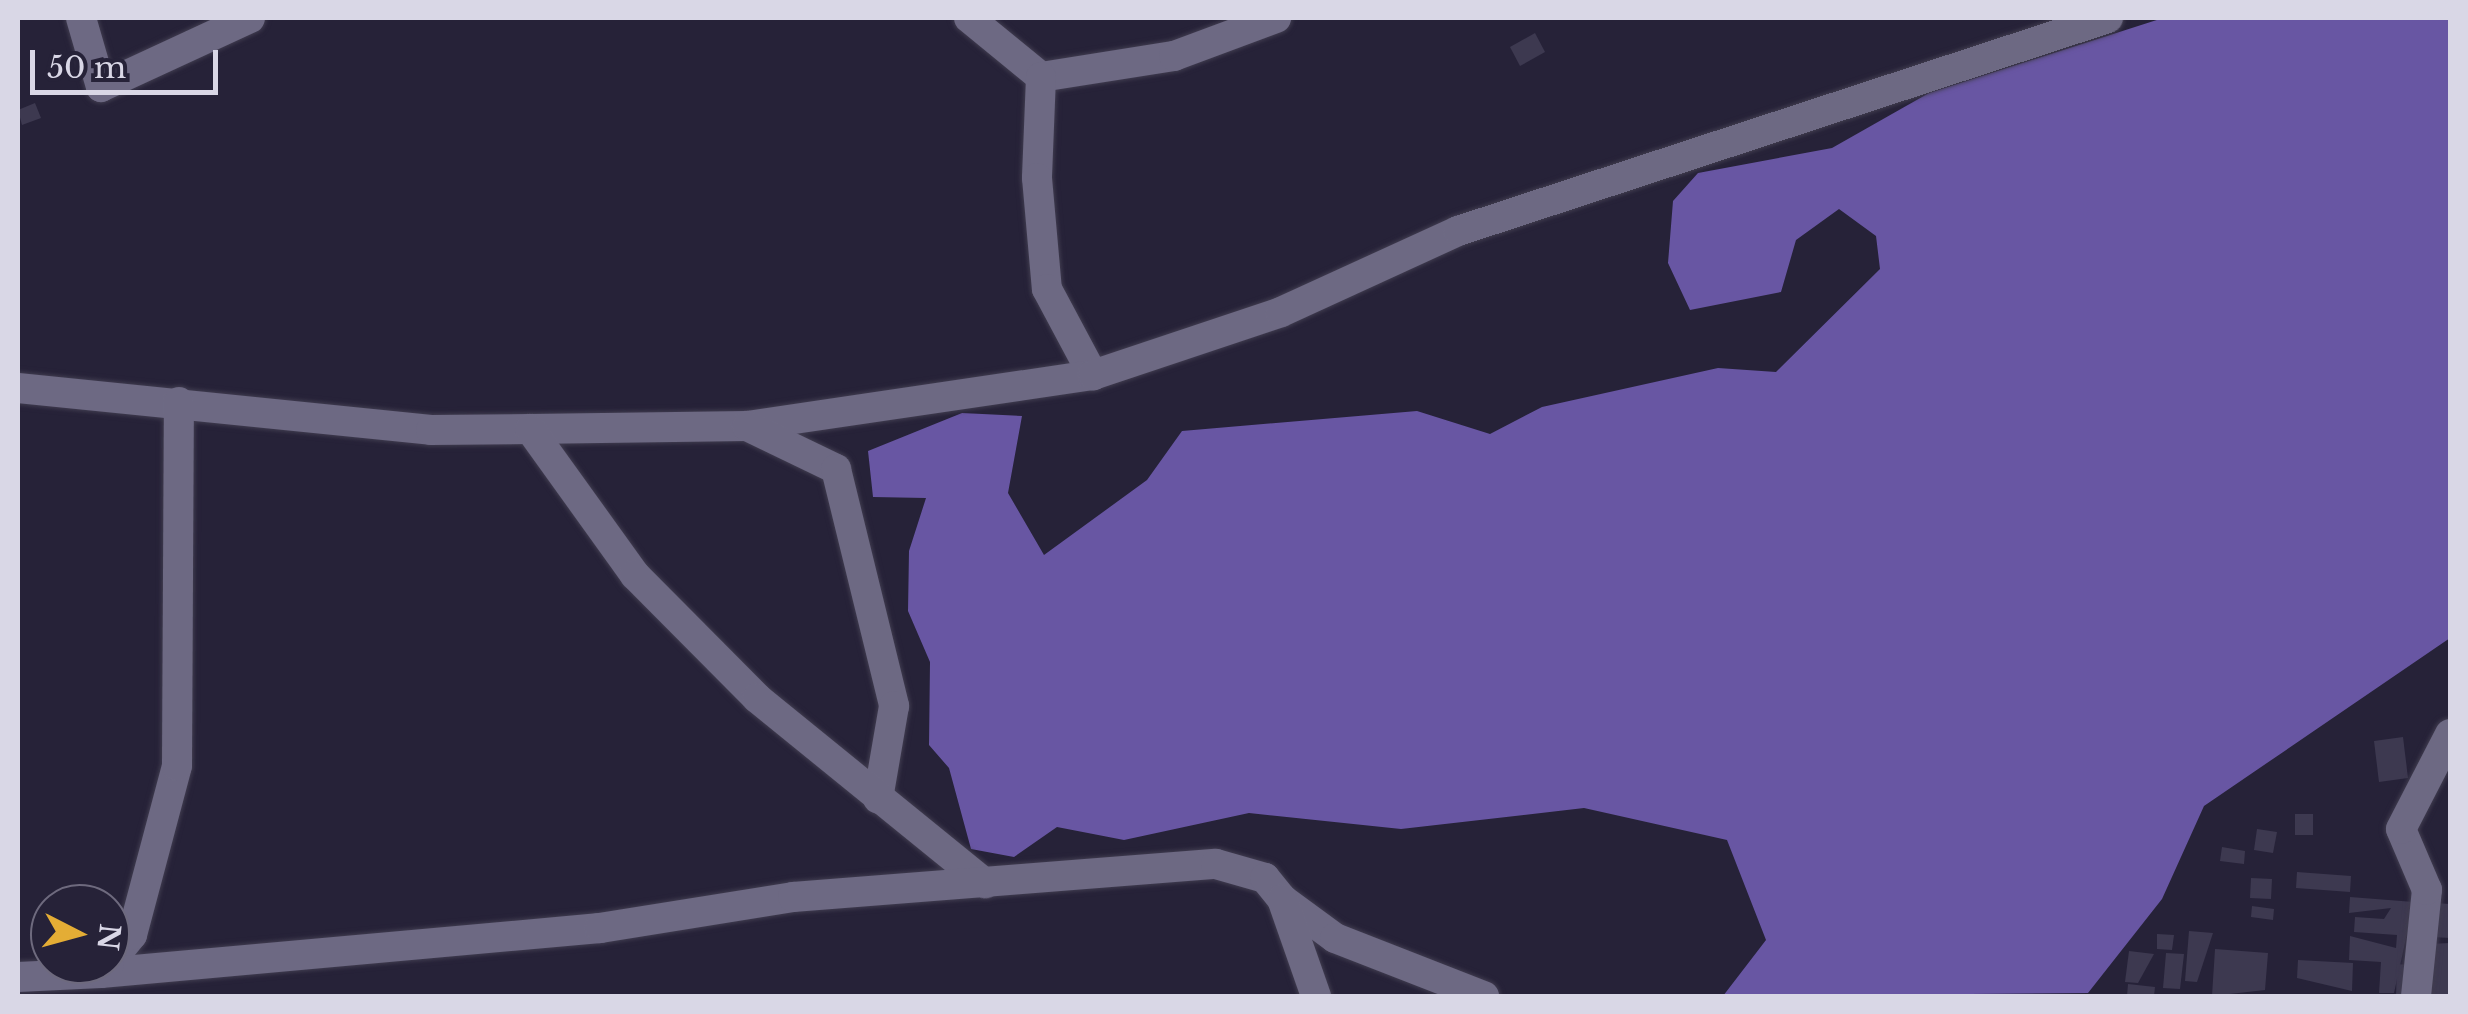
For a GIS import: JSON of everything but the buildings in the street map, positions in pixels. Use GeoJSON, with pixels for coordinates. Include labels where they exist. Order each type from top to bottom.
{"type":"FeatureCollection","features":[{"type":"Feature","properties":{"kind":"street"},"geometry":{"type":"LineString","coordinates":[[82,18],[100,87],[250,18]]}},
{"type":"Feature","properties":{"kind":"street"},"geometry":{"type":"LineString","coordinates":[[969,18],[1041,77],[1174,56],[1276,18]]}},
{"type":"Feature","properties":{"kind":"street"},"geometry":{"type":"LineString","coordinates":[[18,388],[431,430],[530,429],[747,426],[1093,375],[1281,312],[1458,231],[2108,18]]}},
{"type":"Feature","properties":{"kind":"street"},"geometry":{"type":"LineString","coordinates":[[1041,77],[1037,178],[1047,288],[1093,375]]}},
{"type":"Feature","properties":{"kind":"street"},"geometry":{"type":"LineString","coordinates":[[130,938],[177,766],[179,402]]}},
{"type":"Feature","properties":{"kind":"street"},"geometry":{"type":"LineString","coordinates":[[747,426],[836,469],[894,706],[878,799]]}},
{"type":"Feature","properties":{"kind":"street"},"geometry":{"type":"LineString","coordinates":[[530,429],[635,575],[757,698],[985,883]]}},
{"type":"Feature","properties":{"kind":"street"},"geometry":{"type":"LineString","coordinates":[[2416,996],[2439,889],[2400,829],[2450,734]]}},
{"type":"Feature","properties":{"kind":"street"},"geometry":{"type":"LineString","coordinates":[[130,965],[1216,864],[1265,878],[1282,899],[1335,938],[1484,996]]}},
{"type":"Feature","properties":{"kind":"street"},"geometry":{"type":"LineString","coordinates":[[1282,899],[1316,996]]}},
{"type":"Feature","properties":{"kind":"shaded area"},"geometry":{"type":"Polygon","coordinates":[[[2163,18],[2450,18],[2450,638],[2204,806],[2162,899],[2088,993],[1723,996],[1766,940],[1727,840],[1584,808],[1401,829],[1249,813],[1124,840],[1057,827],[1014,857],[971,849],[949,768],[929,745],[930,662],[908,611],[909,551],[926,498],[873,497],[868,451],[962,413],[1022,416],[1008,493],[1044,555],[1147,480],[1182,431],[1417,411],[1490,434],[1542,407],[1718,368],[1776,372],[1880,269],[1876,236],[1839,209],[1796,240],[1781,292],[1690,310],[1668,263],[1673,201],[1698,173],[1832,148],[1929,93],[2163,18]]]}}]}
